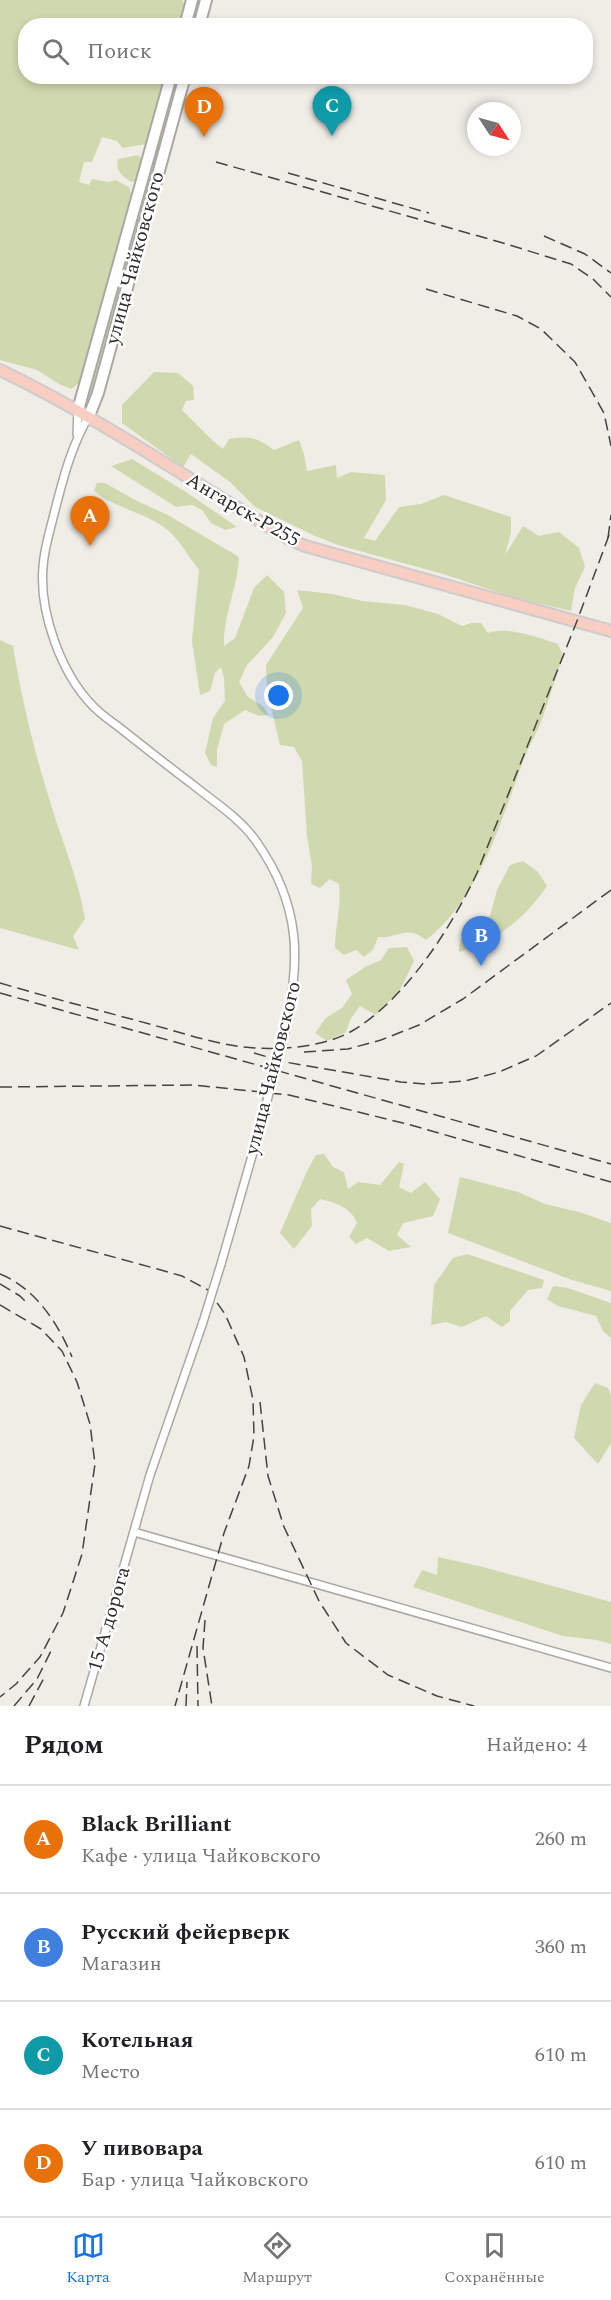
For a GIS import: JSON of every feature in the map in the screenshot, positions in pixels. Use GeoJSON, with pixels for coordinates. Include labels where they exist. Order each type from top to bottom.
{"type":"FeatureCollection","features":[{"type":"Feature","properties":{"kind":"main road"},"geometry":{"type":"LineString","coordinates":[[187,18],[192,0]]}},
{"type":"Feature","properties":{"kind":"main road"},"geometry":{"type":"LineString","coordinates":[[201,18],[206,0]]}},
{"type":"Feature","properties":{"kind":"main road","name":"улица Чайковского"},"geometry":{"type":"LineString","coordinates":[[78,410],[169,84]]}},
{"type":"Feature","properties":{"kind":"main road","name":"улица Чайковского"},"geometry":{"type":"LineString","coordinates":[[89,416],[98,393],[183,84]]}},
{"type":"Feature","properties":{"kind":"main road","name":"Ангарск-Р255"},"geometry":{"type":"LineString","coordinates":[[0,370],[89,416],[204,488],[305,546],[611,631]]}},
{"type":"Feature","properties":{"kind":"street","name":"улица Чайковского"},"geometry":{"type":"LineString","coordinates":[[78,410],[77,436],[48,534],[43,566],[44,594],[52,634],[66,666],[92,705],[233,817],[255,839],[271,864],[285,896],[290,911],[296,957],[293,997],[258,1135],[203,1322],[150,1475],[134,1533]]}},
{"type":"Feature","properties":{"kind":"street","name":"улица Чайковского"},"geometry":{"type":"LineString","coordinates":[[77,436],[89,416]]}},
{"type":"Feature","properties":{"kind":"street"},"geometry":{"type":"LineString","coordinates":[[134,1533],[611,1668]]}},
{"type":"Feature","properties":{"kind":"street","name":"15 А дорога"},"geometry":{"type":"LineString","coordinates":[[84,1706],[134,1533]]}},
{"type":"Feature","properties":{"kind":"green space"},"geometry":{"type":"Polygon","coordinates":[[[0,0],[182,0],[186,6],[183,18],[18,18],[18,84],[164,84],[147,144],[123,148],[117,141],[102,137],[92,162],[84,162],[79,182],[89,185],[92,179],[108,182],[115,180],[129,187],[131,195],[79,383],[71,389],[37,370],[0,360],[0,0]]]}},
{"type":"Feature","properties":{"kind":"green space"},"geometry":{"type":"Polygon","coordinates":[[[173,84],[180,84],[145,210],[139,209],[173,84]]]}},
{"type":"Feature","properties":{"kind":"green space"},"geometry":{"type":"Polygon","coordinates":[[[138,155],[143,160],[136,181],[131,182],[120,172],[118,159],[138,155]]]}},
{"type":"Feature","properties":{"kind":"green space"},"geometry":{"type":"Polygon","coordinates":[[[135,221],[142,223],[93,399],[86,397],[135,221]]]}},
{"type":"Feature","properties":{"kind":"green space"},"geometry":{"type":"Polygon","coordinates":[[[154,372],[178,373],[193,386],[194,400],[186,401],[182,410],[223,449],[229,439],[237,438],[253,439],[274,450],[299,440],[307,471],[336,465],[337,478],[351,472],[385,475],[386,500],[364,538],[375,541],[399,507],[421,504],[444,495],[511,517],[511,533],[505,555],[523,526],[539,536],[559,532],[579,548],[585,567],[575,588],[571,611],[512,597],[443,574],[338,545],[255,507],[230,482],[191,454],[183,467],[122,423],[122,405],[154,372]]]}},
{"type":"Feature","properties":{"kind":"green space"},"geometry":{"type":"Polygon","coordinates":[[[132,459],[237,527],[225,530],[211,523],[202,510],[192,505],[176,507],[111,466],[132,459]]]}},
{"type":"Feature","properties":{"kind":"green space"},"geometry":{"type":"Polygon","coordinates":[[[97,483],[105,483],[166,514],[239,557],[226,623],[224,646],[235,638],[254,588],[267,575],[284,592],[286,613],[273,637],[247,665],[239,682],[248,697],[264,707],[268,715],[259,716],[245,710],[224,724],[217,750],[217,767],[211,765],[205,753],[213,718],[225,701],[224,678],[221,667],[215,673],[210,691],[200,695],[192,641],[199,570],[169,531],[147,517],[102,497],[94,491],[97,483]]]}},
{"type":"Feature","properties":{"kind":"green space"},"geometry":{"type":"Polygon","coordinates":[[[297,590],[332,594],[362,601],[405,605],[438,614],[462,626],[481,623],[488,633],[513,632],[558,644],[562,653],[562,660],[544,714],[524,759],[487,857],[461,903],[445,923],[426,940],[413,933],[378,937],[373,950],[364,957],[356,950],[344,955],[335,948],[340,899],[339,884],[330,879],[320,888],[311,884],[312,866],[307,836],[302,761],[294,747],[280,745],[267,690],[266,665],[303,608],[297,590]]]}},
{"type":"Feature","properties":{"kind":"green space"},"geometry":{"type":"Polygon","coordinates":[[[0,640],[13,646],[37,758],[78,887],[85,919],[73,936],[79,950],[0,928],[0,640]]]}},
{"type":"Feature","properties":{"kind":"green space"},"geometry":{"type":"Polygon","coordinates":[[[523,861],[538,872],[547,886],[538,899],[509,927],[459,952],[464,934],[472,926],[490,916],[497,890],[510,865],[523,861]]]}},
{"type":"Feature","properties":{"kind":"green space"},"geometry":{"type":"Polygon","coordinates":[[[407,947],[414,961],[400,990],[376,1015],[360,1006],[351,1018],[346,1032],[327,1041],[315,1033],[326,1018],[342,1008],[352,994],[346,980],[365,967],[381,960],[389,948],[407,947]]]}},
{"type":"Feature","properties":{"kind":"green space"},"geometry":{"type":"Polygon","coordinates":[[[324,1154],[333,1167],[344,1172],[348,1189],[358,1182],[380,1185],[399,1162],[404,1164],[399,1187],[411,1193],[425,1182],[440,1199],[433,1216],[403,1223],[397,1235],[411,1247],[389,1251],[367,1238],[356,1244],[349,1237],[357,1223],[351,1213],[337,1204],[320,1199],[311,1209],[312,1226],[294,1249],[280,1233],[308,1169],[316,1155],[324,1154]]]}},
{"type":"Feature","properties":{"kind":"green space"},"geometry":{"type":"Polygon","coordinates":[[[460,1177],[518,1192],[545,1204],[611,1223],[611,1291],[572,1280],[448,1233],[460,1177]]]}},
{"type":"Feature","properties":{"kind":"green space"},"geometry":{"type":"Polygon","coordinates":[[[467,1254],[544,1280],[542,1288],[528,1290],[510,1311],[510,1321],[502,1327],[486,1316],[462,1327],[446,1322],[431,1325],[434,1285],[453,1258],[467,1254]]]}},
{"type":"Feature","properties":{"kind":"green space"},"geometry":{"type":"Polygon","coordinates":[[[553,1286],[568,1288],[611,1303],[611,1338],[603,1331],[596,1316],[558,1306],[547,1299],[553,1286]]]}},
{"type":"Feature","properties":{"kind":"green space"},"geometry":{"type":"Polygon","coordinates":[[[595,1383],[608,1388],[611,1395],[611,1443],[598,1464],[574,1438],[581,1405],[595,1383]]]}},
{"type":"Feature","properties":{"kind":"green space"},"geometry":{"type":"Polygon","coordinates":[[[438,1557],[611,1602],[611,1644],[563,1636],[413,1587],[422,1570],[437,1575],[438,1557]]]}},
{"type":"Feature","properties":{"kind":"railway"},"geometry":{"type":"LineString","coordinates":[[216,162],[571,264],[593,279],[611,297]]}},
{"type":"Feature","properties":{"kind":"railway"},"geometry":{"type":"LineString","coordinates":[[288,173],[429,213]]}},
{"type":"Feature","properties":{"kind":"railway"},"geometry":{"type":"LineString","coordinates":[[544,236],[585,254],[611,273]]}},
{"type":"Feature","properties":{"kind":"railway"},"geometry":{"type":"LineString","coordinates":[[426,289],[517,316],[541,329],[575,362],[604,413],[611,446]]}},
{"type":"Feature","properties":{"kind":"railway"},"geometry":{"type":"LineString","coordinates":[[608,538],[611,515]]}},
{"type":"Feature","properties":{"kind":"railway"},"geometry":{"type":"LineString","coordinates":[[0,983],[204,1039],[255,1048],[292,1047],[330,1040],[352,1031],[372,1017],[391,1001],[425,961],[454,916],[477,873],[611,530]]}},
{"type":"Feature","properties":{"kind":"railway"},"geometry":{"type":"LineString","coordinates":[[304,1052],[348,1049],[381,1040],[419,1025],[463,999],[611,890]]}},
{"type":"Feature","properties":{"kind":"railway"},"geometry":{"type":"LineString","coordinates":[[0,993],[611,1164]]}},
{"type":"Feature","properties":{"kind":"railway"},"geometry":{"type":"LineString","coordinates":[[254,1053],[285,1062],[401,1082],[426,1084],[465,1081],[499,1072],[536,1056],[611,1003]]}},
{"type":"Feature","properties":{"kind":"railway"},"geometry":{"type":"LineString","coordinates":[[0,1087],[194,1085],[289,1095],[407,1124],[611,1182]]}},
{"type":"Feature","properties":{"kind":"railway"},"geometry":{"type":"LineString","coordinates":[[0,1226],[182,1276],[208,1290],[225,1314],[244,1357],[253,1400],[254,1436],[249,1466],[224,1533],[175,1706]]}},
{"type":"Feature","properties":{"kind":"railway"},"geometry":{"type":"LineString","coordinates":[[0,1274],[24,1288],[44,1308],[60,1332],[72,1357]]}},
{"type":"Feature","properties":{"kind":"railway"},"geometry":{"type":"LineString","coordinates":[[0,1284],[20,1296],[29,1305]]}},
{"type":"Feature","properties":{"kind":"railway"},"geometry":{"type":"LineString","coordinates":[[0,1305],[41,1329],[62,1351],[77,1382],[90,1424],[95,1464],[82,1554],[63,1613],[40,1657],[16,1684],[0,1697]]}},
{"type":"Feature","properties":{"kind":"railway"},"geometry":{"type":"LineString","coordinates":[[260,1402],[268,1476],[284,1527],[319,1601],[346,1643],[388,1675],[437,1696],[474,1706]]}},
{"type":"Feature","properties":{"kind":"railway"},"geometry":{"type":"LineString","coordinates":[[205,1620],[203,1648],[212,1706]]}},
{"type":"Feature","properties":{"kind":"railway"},"geometry":{"type":"LineString","coordinates":[[197,1646],[198,1706]]}},
{"type":"Feature","properties":{"kind":"railway"},"geometry":{"type":"LineString","coordinates":[[14,1706],[37,1679],[52,1649]]}},
{"type":"Feature","properties":{"kind":"railway"},"geometry":{"type":"LineString","coordinates":[[29,1706],[45,1676]]}},
{"type":"Feature","properties":{"kind":"railway"},"geometry":{"type":"LineString","coordinates":[[186,1706],[187,1682]]}},
{"type":"Feature","properties":{"kind":"place","name":"Котельная"},"geometry":{"type":"Point","coordinates":[332,136]}},
{"type":"Feature","properties":{"kind":"place","name":"У пивовара"},"geometry":{"type":"Point","coordinates":[204,137]}},
{"type":"Feature","properties":{"kind":"place","name":"Black Brilliant"},"geometry":{"type":"Point","coordinates":[90,546]}},
{"type":"Feature","properties":{"kind":"place","name":"Русский фейерверк"},"geometry":{"type":"Point","coordinates":[481,966]}}]}
